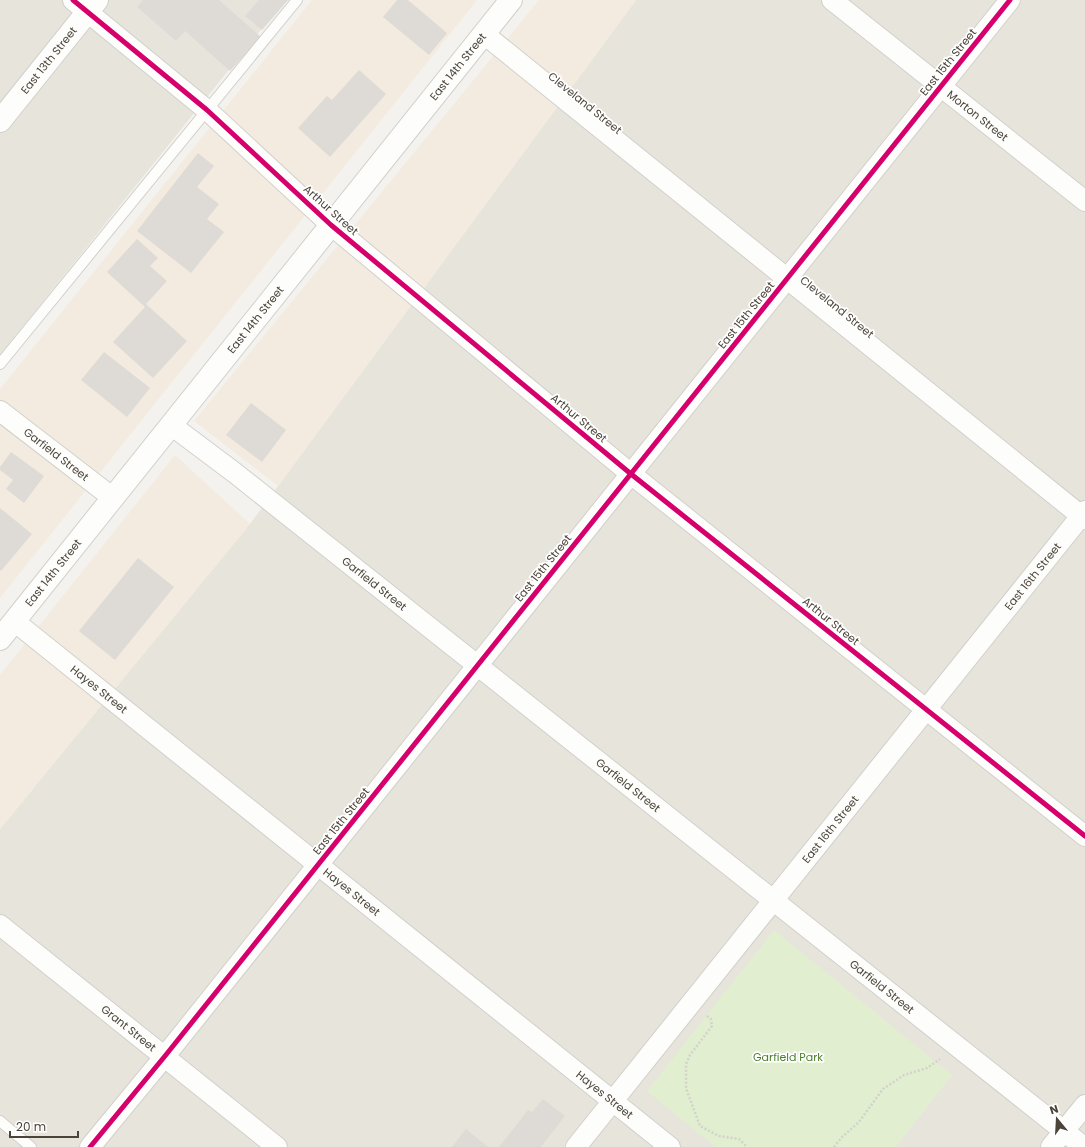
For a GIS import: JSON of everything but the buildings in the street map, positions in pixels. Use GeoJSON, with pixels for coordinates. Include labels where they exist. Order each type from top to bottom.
{"type":"FeatureCollection","features":[{"type":"Feature","properties":{"kind":"street","name":"East 14th Street"},"geometry":{"type":"LineString","coordinates":[[0,639],[511,0]]}},
{"type":"Feature","properties":{"kind":"street","name":"Morton Street"},"geometry":{"type":"LineString","coordinates":[[832,0],[1085,202]]}},
{"type":"Feature","properties":{"kind":"street","name":"East 15th Street"},"geometry":{"type":"LineString","coordinates":[[90,1147],[165,1056],[478,666],[1010,0]]}},
{"type":"Feature","properties":{"kind":"street","name":"Arthur Street"},"geometry":{"type":"LineString","coordinates":[[86,4],[207,110],[331,225],[631,474],[1085,836]]}},
{"type":"Feature","properties":{"kind":"street","name":"East 13th Street"},"geometry":{"type":"LineString","coordinates":[[0,121],[86,4]]}},
{"type":"Feature","properties":{"kind":"street","name":"Cleveland Street"},"geometry":{"type":"LineString","coordinates":[[484,34],[787,279],[1084,515]]}},
{"type":"Feature","properties":{"kind":"street","name":"Garfield Street"},"geometry":{"type":"LineString","coordinates":[[0,411],[113,498]]}},
{"type":"Feature","properties":{"kind":"street","name":"Garfield Street"},"geometry":{"type":"LineString","coordinates":[[171,425],[234,473],[774,900],[1084,1147]]}},
{"type":"Feature","properties":{"kind":"street","name":"East 16th Street"},"geometry":{"type":"LineString","coordinates":[[576,1147],[926,709],[1084,515]]}},
{"type":"Feature","properties":{"kind":"street","name":"Hayes Street"},"geometry":{"type":"LineString","coordinates":[[14,621],[670,1147]]}},
{"type":"Feature","properties":{"kind":"street","name":"Grant Street"},"geometry":{"type":"LineString","coordinates":[[0,925],[277,1147]]}},
{"type":"Feature","properties":{"kind":"street"},"geometry":{"type":"LineString","coordinates":[[1051,1147],[1085,1105]]}},
{"type":"Feature","properties":{"kind":"lane"},"geometry":{"type":"LineString","coordinates":[[0,364],[297,0]]}},
{"type":"Feature","properties":{"kind":"lane"},"geometry":{"type":"LineString","coordinates":[[0,1121],[31,1147]]}},
{"type":"Feature","properties":{"kind":"path"},"geometry":{"type":"LineString","coordinates":[[692,1003],[711,1019],[712,1026],[690,1055],[686,1064],[686,1088],[697,1119],[700,1126],[719,1136],[738,1139],[747,1147]]}},
{"type":"Feature","properties":{"kind":"path"},"geometry":{"type":"LineString","coordinates":[[834,1147],[842,1137],[859,1122],[883,1089],[904,1075],[927,1068],[941,1059],[954,1043]]}},
{"type":"Feature","properties":{"kind":"shaded area"},"geometry":{"type":"Polygon","coordinates":[[[0,0],[285,0],[0,355],[0,0]]]}},
{"type":"Feature","properties":{"kind":"shaded area"},"geometry":{"type":"Polygon","coordinates":[[[312,0],[477,0],[0,598],[0,389],[312,0]]]}},
{"type":"Feature","properties":{"kind":"shaded area"},"geometry":{"type":"Polygon","coordinates":[[[539,0],[636,0],[278,486],[194,421],[539,0]]]}},
{"type":"Feature","properties":{"kind":"shaded area"},"geometry":{"type":"Polygon","coordinates":[[[636,0],[1085,0],[1085,1147],[0,1147],[0,829],[250,524],[636,0]]]}},
{"type":"Feature","properties":{"kind":"shaded area"},"geometry":{"type":"Polygon","coordinates":[[[175,455],[250,524],[0,829],[0,675],[175,455]]]}},
{"type":"Feature","properties":{"kind":"green space","name":"Garfield Park"},"geometry":{"type":"Polygon","coordinates":[[[774,930],[952,1075],[896,1147],[715,1147],[647,1091],[774,930]]]}},
{"type":"Feature","properties":{"kind":"cycle path"},"geometry":{"type":"LineString","coordinates":[[73,0],[207,110],[331,225],[631,474],[1085,836]]}},
{"type":"Feature","properties":{"kind":"cycle path"},"geometry":{"type":"LineString","coordinates":[[90,1147],[165,1056],[1010,0]]}}]}
